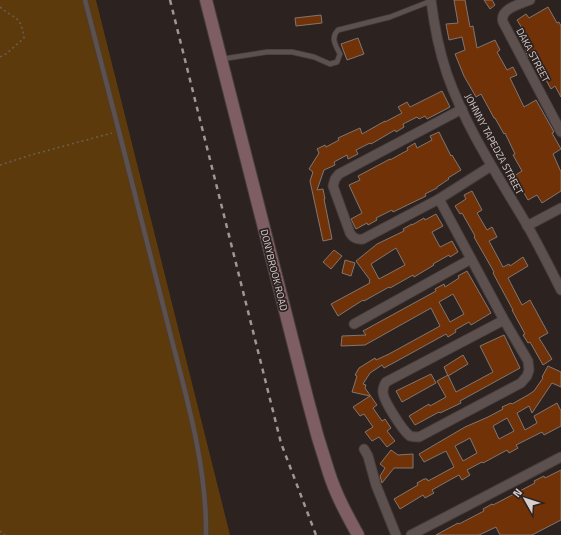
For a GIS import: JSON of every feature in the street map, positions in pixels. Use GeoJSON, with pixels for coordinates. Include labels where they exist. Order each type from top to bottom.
{"type":"FeatureCollection","features":[{"type":"Feature","properties":{"kind":"street","name":"DONYBROOK ROAD"},"geometry":{"type":"LineString","coordinates":[[206,0],[322,452],[329,474],[343,507],[358,535]]}},
{"type":"Feature","properties":{"kind":"street","name":"JOHNNY TAPEDZA STREET"},"geometry":{"type":"LineString","coordinates":[[431,0],[440,48],[447,74],[462,109],[491,166],[527,226],[561,290]]}},
{"type":"Feature","properties":{"kind":"street","name":"DAKA STREET"},"geometry":{"type":"LineString","coordinates":[[530,0],[507,10],[503,14],[502,18],[561,132]]}},
{"type":"Feature","properties":{"kind":"street"},"geometry":{"type":"LineString","coordinates":[[462,109],[339,174],[333,186],[350,233],[357,240],[363,239],[439,199],[491,166]]}},
{"type":"Feature","properties":{"kind":"street"},"geometry":{"type":"LineString","coordinates":[[439,199],[504,320],[528,361],[529,370],[527,376],[521,383],[419,437],[411,436],[405,431],[394,415],[383,394],[386,382],[504,320]]}},
{"type":"Feature","properties":{"kind":"street"},"geometry":{"type":"LineString","coordinates":[[527,226],[561,208]]}},
{"type":"Feature","properties":{"kind":"street"},"geometry":{"type":"LineString","coordinates":[[354,324],[471,259]]}},
{"type":"Feature","properties":{"kind":"street"},"geometry":{"type":"LineString","coordinates":[[364,449],[368,456],[376,485],[396,535]]}},
{"type":"Feature","properties":{"kind":"street"},"geometry":{"type":"LineString","coordinates":[[411,535],[561,457]]}},
{"type":"Feature","properties":{"kind":"lane"},"geometry":{"type":"LineString","coordinates":[[84,0],[119,131],[197,440],[207,510],[206,535]]}},
{"type":"Feature","properties":{"kind":"lane"},"geometry":{"type":"LineString","coordinates":[[221,59],[267,52],[292,52],[314,57],[330,64],[337,62],[340,54],[333,41],[338,30],[390,17],[431,0]]}},
{"type":"Feature","properties":{"kind":"path"},"geometry":{"type":"LineString","coordinates":[[0,7],[15,16],[23,27],[24,38],[10,51],[0,57]]}},
{"type":"Feature","properties":{"kind":"path"},"geometry":{"type":"LineString","coordinates":[[0,165],[119,131]]}},
{"type":"Feature","properties":{"kind":"path"},"geometry":{"type":"LineString","coordinates":[[0,531],[5,535]]}},
{"type":"Feature","properties":{"kind":"shaded area"},"geometry":{"type":"Polygon","coordinates":[[[0,0],[96,0],[230,535],[0,535],[0,0]]]}},
{"type":"Feature","properties":{"kind":"building"},"geometry":{"type":"Polygon","coordinates":[[[454,0],[465,0],[470,27],[473,26],[477,48],[495,40],[500,50],[497,52],[507,70],[513,67],[517,75],[510,78],[524,107],[536,100],[554,132],[552,133],[561,149],[553,154],[561,172],[561,191],[542,203],[537,195],[528,200],[514,176],[522,171],[513,155],[515,154],[505,133],[504,134],[494,118],[481,94],[476,97],[464,76],[455,54],[465,50],[462,37],[449,40],[446,24],[458,23],[454,0]]]}},
{"type":"Feature","properties":{"kind":"building"},"geometry":{"type":"Polygon","coordinates":[[[484,0],[492,0],[495,5],[490,9],[484,0]]]}},
{"type":"Feature","properties":{"kind":"building"},"geometry":{"type":"Polygon","coordinates":[[[548,7],[557,23],[559,22],[561,26],[561,97],[555,86],[551,89],[546,80],[544,81],[541,75],[545,72],[535,53],[528,57],[525,50],[531,47],[528,38],[517,20],[526,14],[529,18],[548,7]]]}},
{"type":"Feature","properties":{"kind":"building"},"geometry":{"type":"Polygon","coordinates":[[[321,15],[322,23],[296,26],[295,18],[321,15]]]}},
{"type":"Feature","properties":{"kind":"building"},"geometry":{"type":"Polygon","coordinates":[[[358,38],[364,54],[347,60],[341,44],[358,38]]]}},
{"type":"Feature","properties":{"kind":"building"},"geometry":{"type":"Polygon","coordinates":[[[442,91],[450,107],[427,119],[425,116],[419,119],[417,117],[403,124],[404,127],[396,132],[395,130],[371,144],[370,143],[356,150],[358,154],[348,159],[347,155],[334,162],[335,165],[324,170],[317,190],[323,189],[332,239],[323,241],[310,181],[313,172],[309,169],[319,153],[317,149],[325,145],[326,147],[339,140],[338,138],[360,128],[362,134],[402,113],[398,107],[407,102],[410,107],[442,91]]]}},
{"type":"Feature","properties":{"kind":"building"},"geometry":{"type":"Polygon","coordinates":[[[439,132],[451,156],[452,155],[461,170],[448,178],[449,179],[437,188],[425,194],[426,196],[393,212],[392,210],[376,218],[377,220],[368,225],[367,223],[356,229],[351,219],[362,213],[349,185],[360,180],[358,176],[408,150],[407,148],[415,143],[417,148],[432,140],[430,136],[439,132]]]}},
{"type":"Feature","properties":{"kind":"building"},"geometry":{"type":"Polygon","coordinates":[[[472,191],[482,210],[477,213],[487,230],[492,227],[497,237],[489,241],[503,267],[509,264],[510,266],[523,257],[528,266],[508,278],[522,305],[530,300],[548,333],[539,338],[552,359],[543,365],[530,342],[528,343],[523,335],[525,334],[493,273],[494,272],[474,237],[475,236],[462,213],[460,214],[455,206],[466,199],[464,195],[472,191]]]}},
{"type":"Feature","properties":{"kind":"building"},"geometry":{"type":"Polygon","coordinates":[[[436,214],[443,226],[432,232],[440,247],[452,241],[458,252],[433,264],[434,265],[414,277],[413,275],[364,301],[363,300],[338,316],[331,304],[370,283],[370,280],[356,261],[377,244],[404,231],[403,229],[424,218],[425,220],[436,214]],[[396,248],[371,264],[379,279],[405,265],[396,248]]]}},
{"type":"Feature","properties":{"kind":"building"},"geometry":{"type":"Polygon","coordinates":[[[334,250],[342,256],[331,269],[323,262],[334,250]]]}},
{"type":"Feature","properties":{"kind":"building"},"geometry":{"type":"Polygon","coordinates":[[[345,260],[355,263],[351,276],[342,273],[345,260]]]}},
{"type":"Feature","properties":{"kind":"building"},"geometry":{"type":"Polygon","coordinates":[[[467,271],[491,313],[471,325],[469,322],[455,330],[456,332],[448,337],[446,334],[384,368],[382,365],[370,373],[363,384],[366,385],[365,388],[377,405],[373,408],[382,421],[385,419],[391,428],[387,431],[395,441],[387,447],[379,437],[372,441],[365,432],[373,427],[364,414],[360,416],[353,407],[370,396],[352,392],[357,376],[355,375],[359,368],[375,358],[376,360],[389,354],[440,326],[431,308],[365,345],[341,346],[342,336],[366,335],[363,331],[436,291],[435,289],[444,284],[445,287],[459,278],[458,276],[467,271]],[[453,294],[439,302],[450,322],[464,314],[453,294]]]}},
{"type":"Feature","properties":{"kind":"building"},"geometry":{"type":"Polygon","coordinates":[[[504,335],[520,368],[460,401],[461,403],[440,413],[439,412],[415,425],[409,416],[429,404],[430,406],[446,397],[437,381],[448,375],[456,392],[493,372],[480,346],[504,335]]]}},
{"type":"Feature","properties":{"kind":"building"},"geometry":{"type":"Polygon","coordinates":[[[463,355],[468,364],[448,376],[444,367],[463,355]]]}},
{"type":"Feature","properties":{"kind":"building"},"geometry":{"type":"Polygon","coordinates":[[[548,366],[561,372],[561,387],[552,383],[532,413],[529,406],[517,413],[525,430],[537,423],[534,416],[557,403],[561,411],[561,426],[544,435],[542,432],[516,445],[518,448],[509,453],[507,450],[483,463],[482,462],[467,470],[470,475],[462,480],[459,475],[432,490],[434,493],[425,498],[423,495],[400,509],[394,499],[418,485],[417,483],[424,479],[427,479],[428,481],[454,467],[446,451],[424,462],[419,454],[465,427],[488,417],[503,409],[502,407],[511,403],[512,404],[528,395],[534,391],[543,378],[542,377],[548,366]],[[507,418],[493,426],[499,439],[514,431],[507,418]],[[470,438],[455,446],[463,461],[477,453],[470,438]]]}},
{"type":"Feature","properties":{"kind":"building"},"geometry":{"type":"Polygon","coordinates":[[[431,374],[436,383],[402,402],[396,391],[431,374]]]}},
{"type":"Feature","properties":{"kind":"building"},"geometry":{"type":"Polygon","coordinates":[[[391,450],[398,455],[413,454],[413,468],[394,468],[382,483],[380,476],[385,468],[380,464],[391,450]]]}},
{"type":"Feature","properties":{"kind":"building"},"geometry":{"type":"Polygon","coordinates":[[[561,470],[561,520],[532,535],[500,535],[496,527],[479,535],[436,535],[484,511],[483,509],[492,504],[493,505],[535,483],[534,481],[544,476],[545,478],[561,470]]]}},
{"type":"Feature","properties":{"kind":"railway"},"geometry":{"type":"LineString","coordinates":[[170,0],[281,443],[316,535]]}}]}
